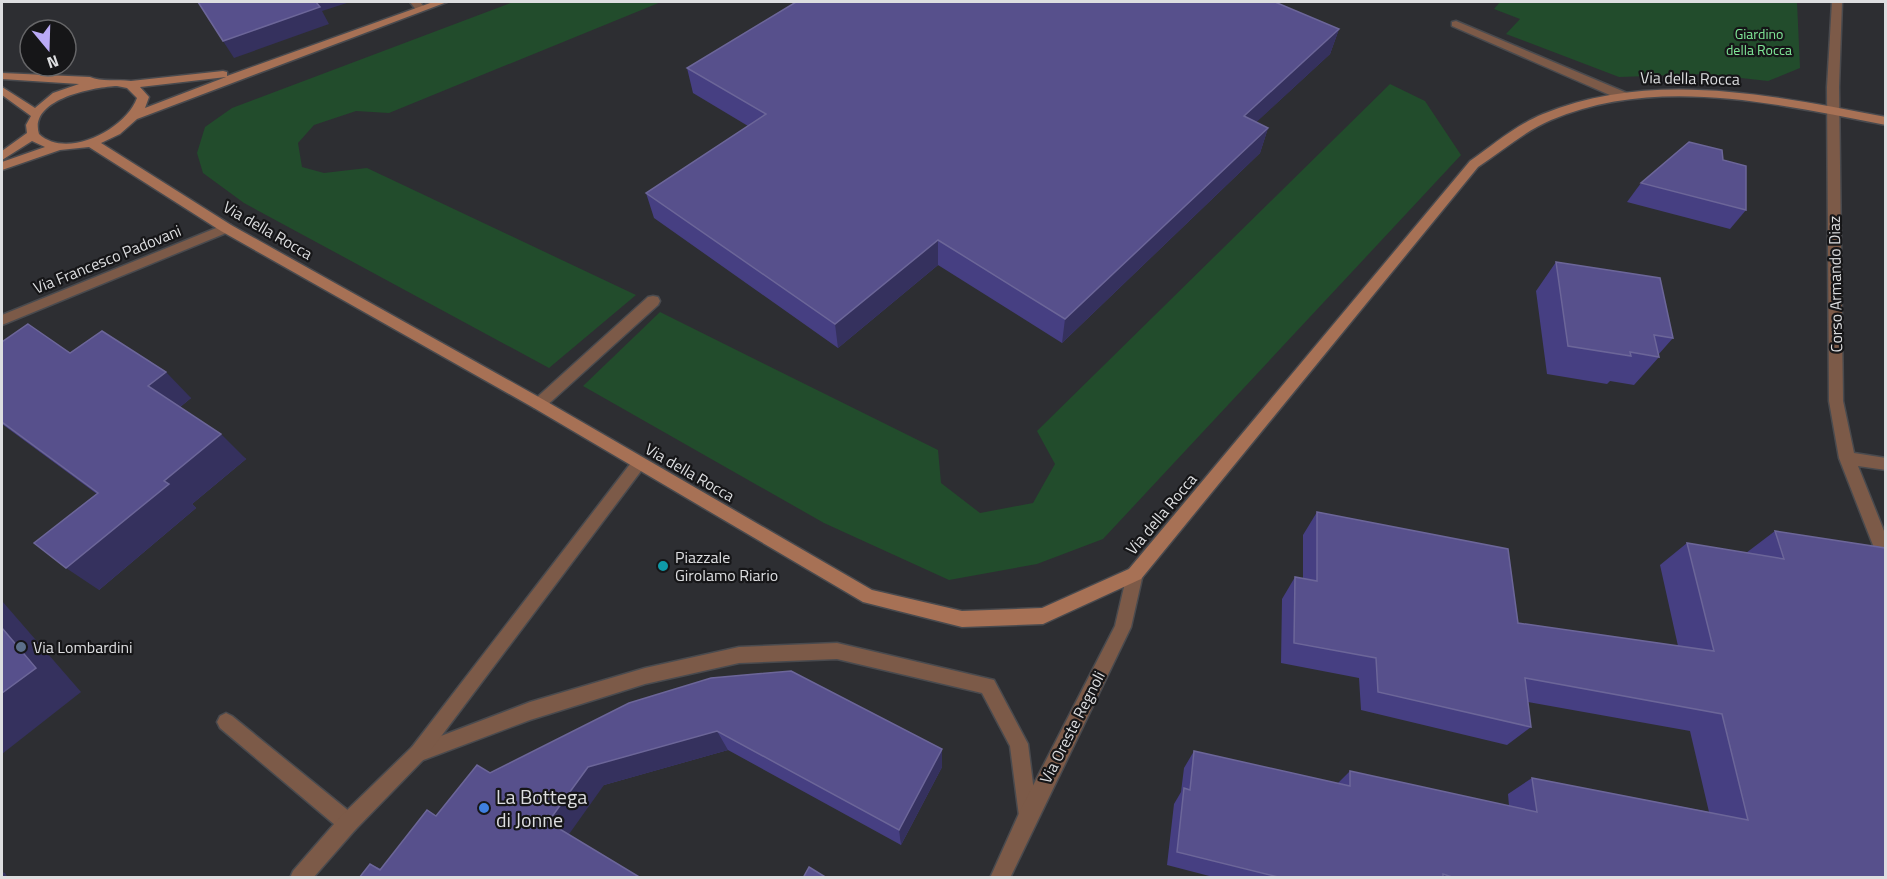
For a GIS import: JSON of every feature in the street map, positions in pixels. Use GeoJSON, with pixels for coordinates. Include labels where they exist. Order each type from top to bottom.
{"type":"FeatureCollection","features":[{"type":"Feature","properties":{"kind":"main road"},"geometry":{"type":"LineString","coordinates":[[2,166],[62,146],[90,142],[117,131],[136,116],[418,5],[442,2]]}},
{"type":"Feature","properties":{"kind":"main road"},"geometry":{"type":"LineString","coordinates":[[2,76],[117,82],[131,85],[202,78],[261,67]]}},
{"type":"Feature","properties":{"kind":"main road"},"geometry":{"type":"LineString","coordinates":[[62,146],[40,142],[33,134],[31,125],[36,114],[63,94],[100,83],[117,82]]}},
{"type":"Feature","properties":{"kind":"main road"},"geometry":{"type":"LineString","coordinates":[[131,85],[143,98],[142,106],[136,116]]}},
{"type":"Feature","properties":{"kind":"main road"},"geometry":{"type":"LineString","coordinates":[[2,90],[36,114]]}},
{"type":"Feature","properties":{"kind":"main road","name":"Via della Rocca"},"geometry":{"type":"LineString","coordinates":[[90,142],[226,228],[539,404],[869,597],[962,619],[1043,616],[1135,574],[1474,164],[1546,118],[1605,98],[1662,92],[1736,95],[1886,121]]}},
{"type":"Feature","properties":{"kind":"main road"},"geometry":{"type":"LineString","coordinates":[[2,156],[33,134]]}},
{"type":"Feature","properties":{"kind":"street","name":"Corso Armando Diaz"},"geometry":{"type":"LineString","coordinates":[[1837,2],[1833,112],[1836,401],[1847,458],[1886,558]]}},
{"type":"Feature","properties":{"kind":"street"},"geometry":{"type":"LineString","coordinates":[[1456,24],[1623,96]]}},
{"type":"Feature","properties":{"kind":"street","name":"Via Francesco Padovani"},"geometry":{"type":"LineString","coordinates":[[2,320],[226,228]]}},
{"type":"Feature","properties":{"kind":"street"},"geometry":{"type":"LineString","coordinates":[[539,404],[653,301]]}},
{"type":"Feature","properties":{"kind":"street"},"geometry":{"type":"LineString","coordinates":[[1847,458],[1886,464]]}},
{"type":"Feature","properties":{"kind":"street"},"geometry":{"type":"LineString","coordinates":[[300,878],[348,823],[418,753],[639,463]]}},
{"type":"Feature","properties":{"kind":"street","name":"Via Oreste Regnoli"},"geometry":{"type":"LineString","coordinates":[[1000,878],[1028,816],[1123,627],[1135,574]]}},
{"type":"Feature","properties":{"kind":"street"},"geometry":{"type":"LineString","coordinates":[[418,753],[530,711],[645,676],[740,655],[837,651],[988,686],[1019,744],[1028,816]]}},
{"type":"Feature","properties":{"kind":"street"},"geometry":{"type":"LineString","coordinates":[[226,722],[348,823]]}},
{"type":"Feature","properties":{"kind":"green space"},"geometry":{"type":"Polygon","coordinates":[[[513,2],[661,2],[389,113],[356,111],[314,125],[298,143],[302,167],[324,173],[367,168],[636,295],[549,368],[244,203],[203,173],[197,153],[205,127],[232,108],[513,2]]]}},
{"type":"Feature","properties":{"kind":"green space","name":"Giardino della Rocca"},"geometry":{"type":"Polygon","coordinates":[[[1500,2],[1797,2],[1800,68],[1768,81],[1705,74],[1619,77],[1506,34],[1520,19],[1494,9],[1500,2]]]}},
{"type":"Feature","properties":{"kind":"green space"},"geometry":{"type":"Polygon","coordinates":[[[1390,84],[1425,101],[1461,155],[1103,539],[1037,564],[949,580],[824,523],[583,386],[660,312],[938,450],[941,483],[980,513],[1033,503],[1055,464],[1037,431],[1390,84]]]}},
{"type":"Feature","properties":{"kind":"building"},"geometry":{"type":"Polygon","coordinates":[[[198,2],[316,2],[320,7],[223,41],[198,2]]]}},
{"type":"Feature","properties":{"kind":"building"},"geometry":{"type":"Polygon","coordinates":[[[796,2],[1275,2],[1339,29],[1244,116],[1268,128],[1065,319],[938,240],[835,324],[646,193],[766,114],[687,68],[796,2]]]}},
{"type":"Feature","properties":{"kind":"building"},"geometry":{"type":"Polygon","coordinates":[[[1689,142],[1722,150],[1723,160],[1746,166],[1746,210],[1641,183],[1689,142]]]}},
{"type":"Feature","properties":{"kind":"building"},"geometry":{"type":"Polygon","coordinates":[[[1556,262],[1660,278],[1673,338],[1654,335],[1659,357],[1630,352],[1631,356],[1568,346],[1556,262]]]}},
{"type":"Feature","properties":{"kind":"building"},"geometry":{"type":"Polygon","coordinates":[[[28,324],[70,353],[102,331],[166,372],[148,386],[221,434],[164,481],[169,484],[66,568],[34,543],[98,493],[2,422],[2,342],[28,324]]]}},
{"type":"Feature","properties":{"kind":"building"},"geometry":{"type":"Polygon","coordinates":[[[1317,512],[1508,549],[1518,623],[1714,651],[1687,543],[1784,559],[1775,531],[1885,548],[1886,878],[1455,878],[1443,874],[1443,878],[1282,878],[1177,852],[1184,788],[1190,790],[1194,751],[1350,786],[1350,771],[1537,812],[1532,778],[1748,820],[1722,714],[1525,678],[1531,727],[1378,692],[1376,658],[1294,643],[1295,577],[1317,581],[1317,512]]]}},
{"type":"Feature","properties":{"kind":"building"},"geometry":{"type":"Polygon","coordinates":[[[2,628],[36,668],[2,693],[2,628]]]}},
{"type":"Feature","properties":{"kind":"building"},"geometry":{"type":"Polygon","coordinates":[[[791,671],[942,749],[899,830],[717,731],[588,767],[548,822],[641,878],[359,878],[370,864],[380,870],[427,810],[436,816],[477,765],[490,773],[629,703],[711,678],[791,671]]]}},
{"type":"Feature","properties":{"kind":"building"},"geometry":{"type":"Polygon","coordinates":[[[809,867],[827,878],[803,878],[809,867]]]}},
{"type":"Feature","properties":{"kind":"place","name":"Piazzale Girolamo Riario"},"geometry":{"type":"Point","coordinates":[663,566]}},
{"type":"Feature","properties":{"kind":"place","name":"Via Lombardini"},"geometry":{"type":"Point","coordinates":[21,647]}},
{"type":"Feature","properties":{"kind":"place","name":"La Bottega di Jonne"},"geometry":{"type":"Point","coordinates":[484,808]}}]}
